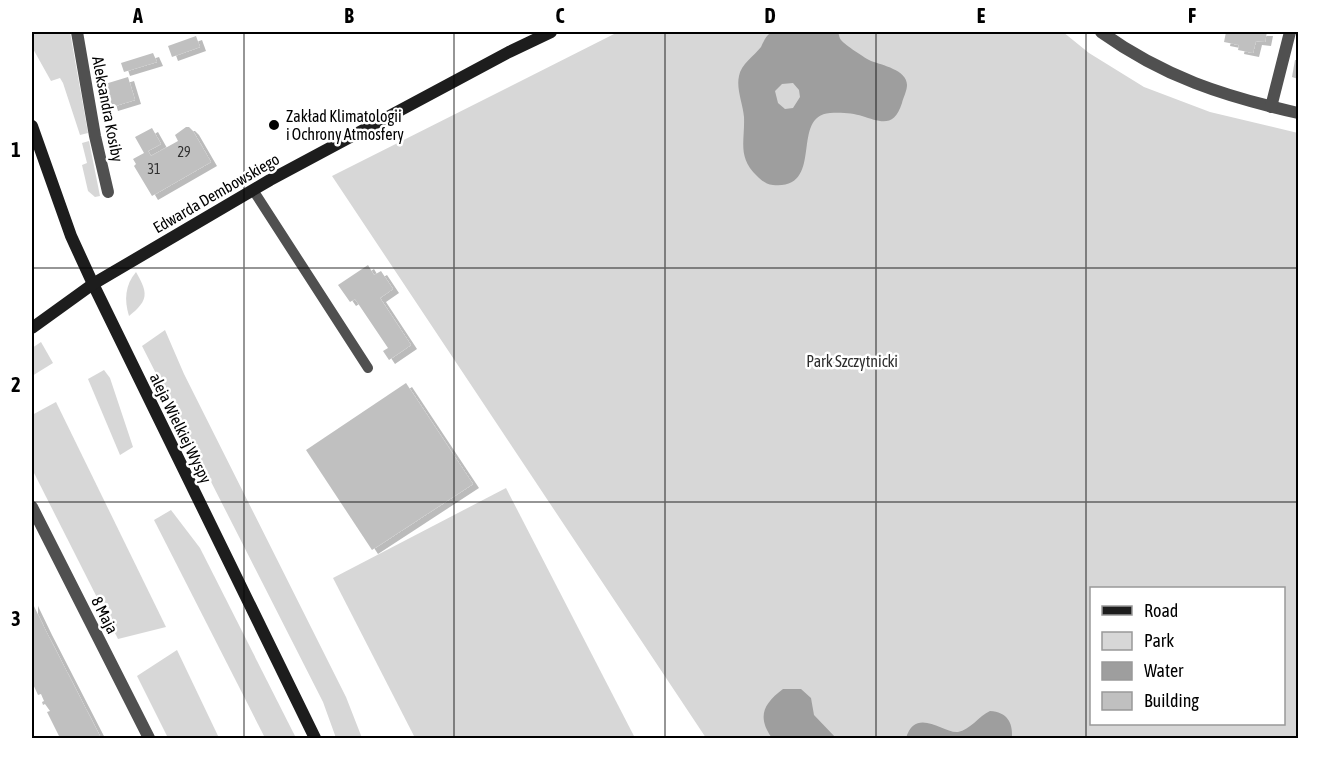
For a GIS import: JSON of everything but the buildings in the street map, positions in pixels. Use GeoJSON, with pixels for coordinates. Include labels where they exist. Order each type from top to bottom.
{"type":"FeatureCollection","features":[{"type":"Feature","properties":{"kind":"main road","name":"Edwarda Dembowskiego"},"geometry":{"type":"LineString","coordinates":[[32,328],[93,284],[253,190],[508,52],[551,32]]}},
{"type":"Feature","properties":{"kind":"main road","name":"aleja Wielkiej Wyspy"},"geometry":{"type":"LineString","coordinates":[[32,126],[71,236],[93,284],[315,738]]}},
{"type":"Feature","properties":{"kind":"street","name":"Aleksandra Kosiby"},"geometry":{"type":"LineString","coordinates":[[77,32],[95,136],[108,192]]}},
{"type":"Feature","properties":{"kind":"street"},"geometry":{"type":"LineString","coordinates":[[1101,32],[1141,57],[1209,90],[1299,113]]}},
{"type":"Feature","properties":{"kind":"street"},"geometry":{"type":"LineString","coordinates":[[1271,107],[1290,32]]}},
{"type":"Feature","properties":{"kind":"street","name":"8 Maja"},"geometry":{"type":"LineString","coordinates":[[32,507],[149,738]]}},
{"type":"Feature","properties":{"kind":"lane"},"geometry":{"type":"LineString","coordinates":[[253,190],[368,368]]}},
{"type":"Feature","properties":{"kind":"green space"},"geometry":{"type":"Polygon","coordinates":[[[32,32],[70,32],[88,133],[80,135],[63,83],[60,78],[51,81],[32,47],[32,32]]]}},
{"type":"Feature","properties":{"kind":"green space","name":"Park Szczytnicki"},"geometry":{"type":"Polygon","coordinates":[[[618,32],[1063,32],[1089,53],[1144,87],[1210,112],[1298,133],[1298,738],[706,738],[332,176],[618,32]]]}},
{"type":"Feature","properties":{"kind":"green space"},"geometry":{"type":"Polygon","coordinates":[[[89,141],[100,196],[95,197],[88,191],[82,165],[87,163],[82,143],[89,141]]]}},
{"type":"Feature","properties":{"kind":"green space"},"geometry":{"type":"Polygon","coordinates":[[[136,272],[143,285],[144,296],[140,305],[129,316],[126,293],[136,272]]]}},
{"type":"Feature","properties":{"kind":"green space"},"geometry":{"type":"Polygon","coordinates":[[[165,330],[184,374],[346,697],[362,738],[336,738],[323,702],[142,346],[165,330]]]}},
{"type":"Feature","properties":{"kind":"green space"},"geometry":{"type":"Polygon","coordinates":[[[41,342],[53,363],[32,376],[32,348],[41,342]]]}},
{"type":"Feature","properties":{"kind":"green space"},"geometry":{"type":"Polygon","coordinates":[[[104,370],[110,378],[133,447],[120,455],[88,379],[104,370]]]}},
{"type":"Feature","properties":{"kind":"green space"},"geometry":{"type":"Polygon","coordinates":[[[56,402],[166,627],[118,639],[32,469],[32,415],[56,402]]]}},
{"type":"Feature","properties":{"kind":"green space"},"geometry":{"type":"Polygon","coordinates":[[[506,488],[635,738],[415,738],[333,578],[506,488]]]}},
{"type":"Feature","properties":{"kind":"green space"},"geometry":{"type":"Polygon","coordinates":[[[171,510],[200,548],[296,738],[265,738],[154,520],[171,510]]]}},
{"type":"Feature","properties":{"kind":"green space"},"geometry":{"type":"Polygon","coordinates":[[[177,650],[219,738],[168,738],[137,676],[177,650]]]}},
{"type":"Feature","properties":{"kind":"water"},"geometry":{"type":"Polygon","coordinates":[[[775,32],[838,32],[841,40],[860,54],[903,75],[907,85],[899,111],[891,120],[881,121],[842,113],[830,113],[818,117],[811,126],[804,165],[798,176],[789,183],[773,185],[757,176],[744,155],[744,117],[738,81],[745,64],[761,47],[768,35],[775,32]],[[793,83],[782,84],[775,91],[778,103],[785,109],[793,108],[800,97],[799,90],[793,83]]]}},
{"type":"Feature","properties":{"kind":"water"},"geometry":{"type":"Polygon","coordinates":[[[783,689],[801,689],[811,698],[814,715],[836,738],[772,738],[765,724],[764,711],[771,700],[783,689]]]}},
{"type":"Feature","properties":{"kind":"water"},"geometry":{"type":"Polygon","coordinates":[[[990,711],[1001,713],[1008,719],[1012,738],[906,738],[916,724],[923,723],[952,732],[962,731],[990,711]]]}},
{"type":"Feature","properties":{"kind":"place","name":"Zakład Klimatologii i Ochrony Atmosfery"},"geometry":{"type":"Point","coordinates":[274,125]}}]}
